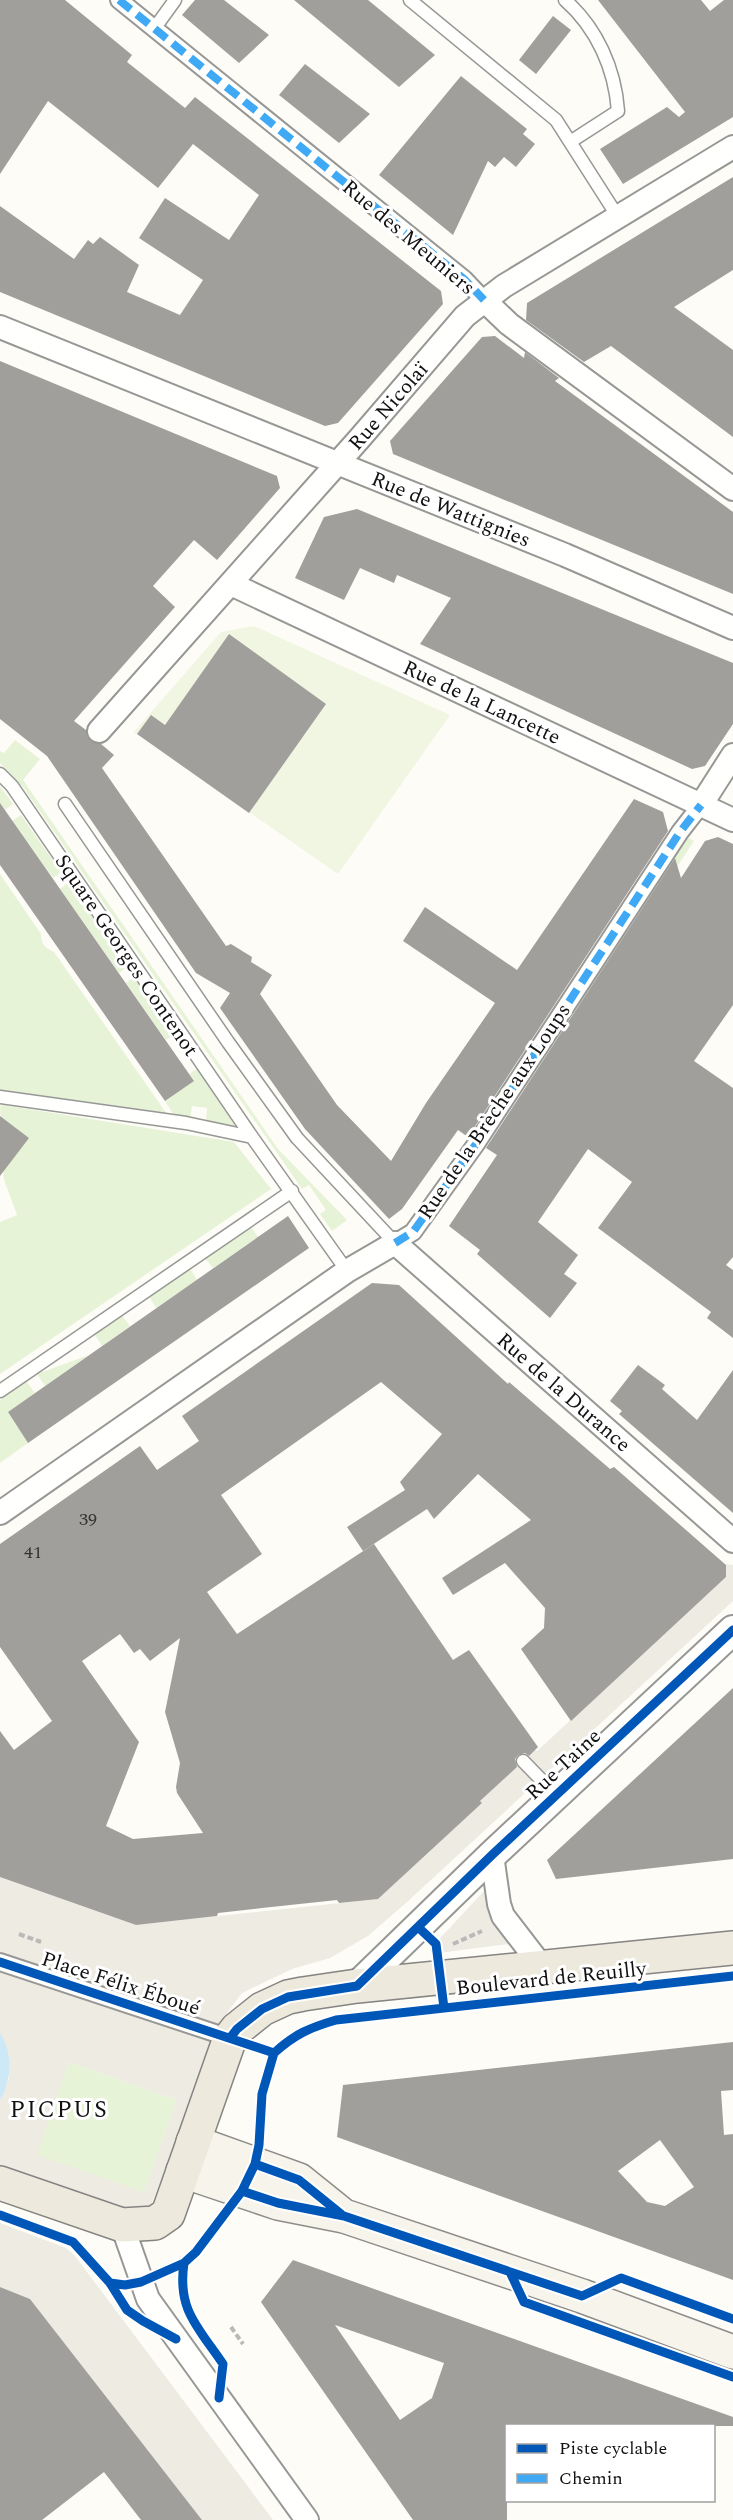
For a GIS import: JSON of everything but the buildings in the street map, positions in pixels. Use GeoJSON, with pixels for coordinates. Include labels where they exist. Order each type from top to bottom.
{"type":"FeatureCollection","features":[{"type":"Feature","properties":{"kind":"main road","name":"Boulevard de Reuilly"},"geometry":{"type":"LineString","coordinates":[[357,1986],[733,1948]]}},
{"type":"Feature","properties":{"kind":"main road"},"geometry":{"type":"LineString","coordinates":[[0,2183],[122,2225],[155,2223],[168,2214],[230,2038],[237,2029],[262,2009],[288,1997],[357,1986]]}},
{"type":"Feature","properties":{"kind":"main road"},"geometry":{"type":"LineString","coordinates":[[188,2157],[278,2202],[344,2216],[582,2296],[733,2352]]}},
{"type":"Feature","properties":{"kind":"street","name":"Rue des Meuniers"},"geometry":{"type":"LineString","coordinates":[[119,0],[464,279],[508,324],[733,489]]}},
{"type":"Feature","properties":{"kind":"street","name":"Rue Nicolaï"},"geometry":{"type":"LineString","coordinates":[[99,731],[338,463],[465,316],[504,286],[733,147]]}},
{"type":"Feature","properties":{"kind":"street","name":"Rue de Wattignies"},"geometry":{"type":"LineString","coordinates":[[0,327],[565,555],[733,628]]}},
{"type":"Feature","properties":{"kind":"street","name":"Rue de la Lancette"},"geometry":{"type":"LineString","coordinates":[[231,584],[733,820]]}},
{"type":"Feature","properties":{"kind":"street","name":"Rue de la Brèche aux Loups"},"geometry":{"type":"LineString","coordinates":[[0,1512],[347,1271],[413,1232],[476,1144],[733,755]]}},
{"type":"Feature","properties":{"kind":"street","name":"Rue de la Durance"},"geometry":{"type":"LineString","coordinates":[[395,1243],[733,1541]]}},
{"type":"Feature","properties":{"kind":"street","name":"Rue Taine"},"geometry":{"type":"LineString","coordinates":[[357,1986],[492,1855],[733,1630]]}},
{"type":"Feature","properties":{"kind":"street"},"geometry":{"type":"LineString","coordinates":[[492,1855],[499,1905],[503,1916],[543,1968]]}},
{"type":"Feature","properties":{"kind":"street","name":"Place Félix Éboué"},"geometry":{"type":"LineString","coordinates":[[0,1962],[230,2038]]}},
{"type":"Feature","properties":{"kind":"street"},"geometry":{"type":"LineString","coordinates":[[122,2225],[148,2299],[307,2520]]}},
{"type":"Feature","properties":{"kind":"lane"},"geometry":{"type":"LineString","coordinates":[[154,29],[175,0]]}},
{"type":"Feature","properties":{"kind":"lane"},"geometry":{"type":"LineString","coordinates":[[410,0],[556,120],[618,217]]}},
{"type":"Feature","properties":{"kind":"lane"},"geometry":{"type":"LineString","coordinates":[[565,0],[586,21],[605,55],[613,77],[618,111],[570,142]]}},
{"type":"Feature","properties":{"kind":"lane","name":"Square Georges Contenot"},"geometry":{"type":"LineString","coordinates":[[0,774],[12,786],[252,1137],[347,1271]]}},
{"type":"Feature","properties":{"kind":"lane"},"geometry":{"type":"LineString","coordinates":[[65,804],[228,1042],[297,1138],[395,1243]]}},
{"type":"Feature","properties":{"kind":"lane"},"geometry":{"type":"LineString","coordinates":[[0,1097],[186,1123],[252,1137]]}},
{"type":"Feature","properties":{"kind":"lane"},"geometry":{"type":"LineString","coordinates":[[0,1391],[292,1191]]}},
{"type":"Feature","properties":{"kind":"lane"},"geometry":{"type":"LineString","coordinates":[[523,1761],[556,1795]]}},
{"type":"Feature","properties":{"kind":"path"},"geometry":{"type":"LineString","coordinates":[[19,1934],[41,1942]]}},
{"type":"Feature","properties":{"kind":"path"},"geometry":{"type":"LineString","coordinates":[[452,1944],[462,1938]]}},
{"type":"Feature","properties":{"kind":"path"},"geometry":{"type":"LineString","coordinates":[[231,2327],[243,2344]]}},
{"type":"Feature","properties":{"kind":"green space"},"geometry":{"type":"Polygon","coordinates":[[[254,626],[450,715],[338,874],[133,733],[221,632],[254,626]]]}},
{"type":"Feature","properties":{"kind":"green space"},"geometry":{"type":"Polygon","coordinates":[[[15,740],[40,759],[23,780],[278,1149],[347,1220],[332,1231],[320,1214],[326,1210],[309,1185],[302,1189],[23,787],[0,763],[0,751],[4,753],[15,740]]]}},
{"type":"Feature","properties":{"kind":"green space"},"geometry":{"type":"Polygon","coordinates":[[[0,786],[13,804],[5,810],[0,803],[0,786]]]}},
{"type":"Feature","properties":{"kind":"green space"},"geometry":{"type":"Polygon","coordinates":[[[21,815],[61,872],[53,878],[12,821],[21,815]]]}},
{"type":"Feature","properties":{"kind":"green space"},"geometry":{"type":"Polygon","coordinates":[[[686,836],[694,841],[641,921],[632,915],[686,836]]]}},
{"type":"Feature","properties":{"kind":"green space"},"geometry":{"type":"Polygon","coordinates":[[[0,874],[41,934],[44,945],[54,952],[169,1117],[0,1091],[0,874]]]}},
{"type":"Feature","properties":{"kind":"green space"},"geometry":{"type":"Polygon","coordinates":[[[68,883],[127,967],[119,973],[60,889],[68,883]]]}},
{"type":"Feature","properties":{"kind":"green space"},"geometry":{"type":"Polygon","coordinates":[[[625,927],[631,932],[575,1015],[568,1010],[625,927]]]}},
{"type":"Feature","properties":{"kind":"green space"},"geometry":{"type":"Polygon","coordinates":[[[134,977],[174,1035],[166,1040],[126,983],[134,977]]]}},
{"type":"Feature","properties":{"kind":"green space"},"geometry":{"type":"Polygon","coordinates":[[[561,1021],[568,1025],[526,1087],[519,1083],[561,1021]]]}},
{"type":"Feature","properties":{"kind":"green space"},"geometry":{"type":"Polygon","coordinates":[[[198,1068],[236,1121],[233,1127],[206,1122],[207,1108],[192,1106],[190,1119],[175,1117],[165,1101],[194,1080],[189,1074],[198,1068]]]}},
{"type":"Feature","properties":{"kind":"green space"},"geometry":{"type":"Polygon","coordinates":[[[0,1106],[234,1142],[271,1189],[0,1374],[0,1222],[17,1215],[4,1180],[0,1106]]]}},
{"type":"Feature","properties":{"kind":"green space"},"geometry":{"type":"Polygon","coordinates":[[[250,1225],[258,1237],[213,1268],[204,1257],[250,1225]]]}},
{"type":"Feature","properties":{"kind":"green space"},"geometry":{"type":"Polygon","coordinates":[[[190,1268],[197,1280],[156,1308],[149,1296],[190,1268]]]}},
{"type":"Feature","properties":{"kind":"green space"},"geometry":{"type":"Polygon","coordinates":[[[121,1314],[130,1326],[102,1346],[94,1333],[121,1314]]]}},
{"type":"Feature","properties":{"kind":"green space"},"geometry":{"type":"Polygon","coordinates":[[[89,1355],[45,1386],[37,1374],[89,1355]]]}},
{"type":"Feature","properties":{"kind":"green space"},"geometry":{"type":"Polygon","coordinates":[[[26,1381],[35,1393],[8,1412],[28,1443],[0,1463],[0,1400],[26,1381]]]}},
{"type":"Feature","properties":{"kind":"green space"},"geometry":{"type":"Polygon","coordinates":[[[69,2062],[177,2100],[144,2193],[36,2155],[69,2062]]]}},
{"type":"Feature","properties":{"kind":"shaded area"},"geometry":{"type":"Polygon","coordinates":[[[726,1564],[733,1565],[733,1601],[368,1936],[330,1958],[292,1969],[242,1993],[226,2014],[151,2205],[139,2211],[126,2210],[0,2168],[0,2100],[9,2078],[0,2033],[0,1877],[136,1925],[378,1899],[482,1803],[480,1801],[535,1750],[537,1751],[726,1577],[726,1564]],[[69,2062],[37,2155],[144,2192],[177,2100],[69,2062]]]}},
{"type":"Feature","properties":{"kind":"shaded area"},"geometry":{"type":"Polygon","coordinates":[[[485,1890],[488,1890],[508,1944],[431,1954],[430,1949],[485,1890]]]}},
{"type":"Feature","properties":{"kind":"shaded area"},"geometry":{"type":"Polygon","coordinates":[[[0,2223],[66,2248],[75,2256],[273,2520],[202,2520],[30,2299],[0,2287],[0,2223]]]}},
{"type":"Feature","properties":{"kind":"water"},"geometry":{"type":"Polygon","coordinates":[[[0,2033],[9,2058],[9,2075],[0,2100],[0,2033]]]}},
{"type":"Feature","properties":{"kind":"marked path"},"geometry":{"type":"LineString","coordinates":[[119,0],[464,279],[484,300]]}},
{"type":"Feature","properties":{"kind":"marked path"},"geometry":{"type":"LineString","coordinates":[[395,1243],[413,1232],[476,1144],[680,832],[701,805]]}},
{"type":"Feature","properties":{"kind":"cycle path"},"geometry":{"type":"LineString","coordinates":[[230,2038],[237,2029],[262,2009],[288,1997],[357,1986],[492,1855],[733,1630]]}},
{"type":"Feature","properties":{"kind":"cycle path"},"geometry":{"type":"LineString","coordinates":[[418,1927],[436,1944],[444,2008]]}},
{"type":"Feature","properties":{"kind":"cycle path"},"geometry":{"type":"LineString","coordinates":[[0,1962],[274,2053]]}},
{"type":"Feature","properties":{"kind":"cycle path"},"geometry":{"type":"LineString","coordinates":[[274,2053],[303,2032],[336,2020],[733,1976]]}},
{"type":"Feature","properties":{"kind":"cycle path"},"geometry":{"type":"LineString","coordinates":[[0,2215],[73,2242],[110,2283],[125,2285],[141,2282],[184,2263],[196,2252],[242,2191],[255,2164],[259,2145],[262,2094],[274,2053]]}},
{"type":"Feature","properties":{"kind":"cycle path"},"geometry":{"type":"LineString","coordinates":[[255,2164],[299,2180],[341,2214]]}},
{"type":"Feature","properties":{"kind":"cycle path"},"geometry":{"type":"LineString","coordinates":[[242,2191],[278,2203],[344,2216],[582,2296],[621,2278],[733,2319]]}},
{"type":"Feature","properties":{"kind":"cycle path"},"geometry":{"type":"LineString","coordinates":[[184,2263],[183,2279],[187,2306],[198,2328],[223,2364],[219,2398]]}},
{"type":"Feature","properties":{"kind":"cycle path"},"geometry":{"type":"LineString","coordinates":[[510,2272],[524,2302],[733,2377]]}},
{"type":"Feature","properties":{"kind":"cycle path"},"geometry":{"type":"LineString","coordinates":[[110,2283],[127,2310],[176,2339]]}},
{"type":"Feature","properties":{"kind":"district","name":"PICPUS"},"geometry":{"type":"Point","coordinates":[59,2109]}}]}
